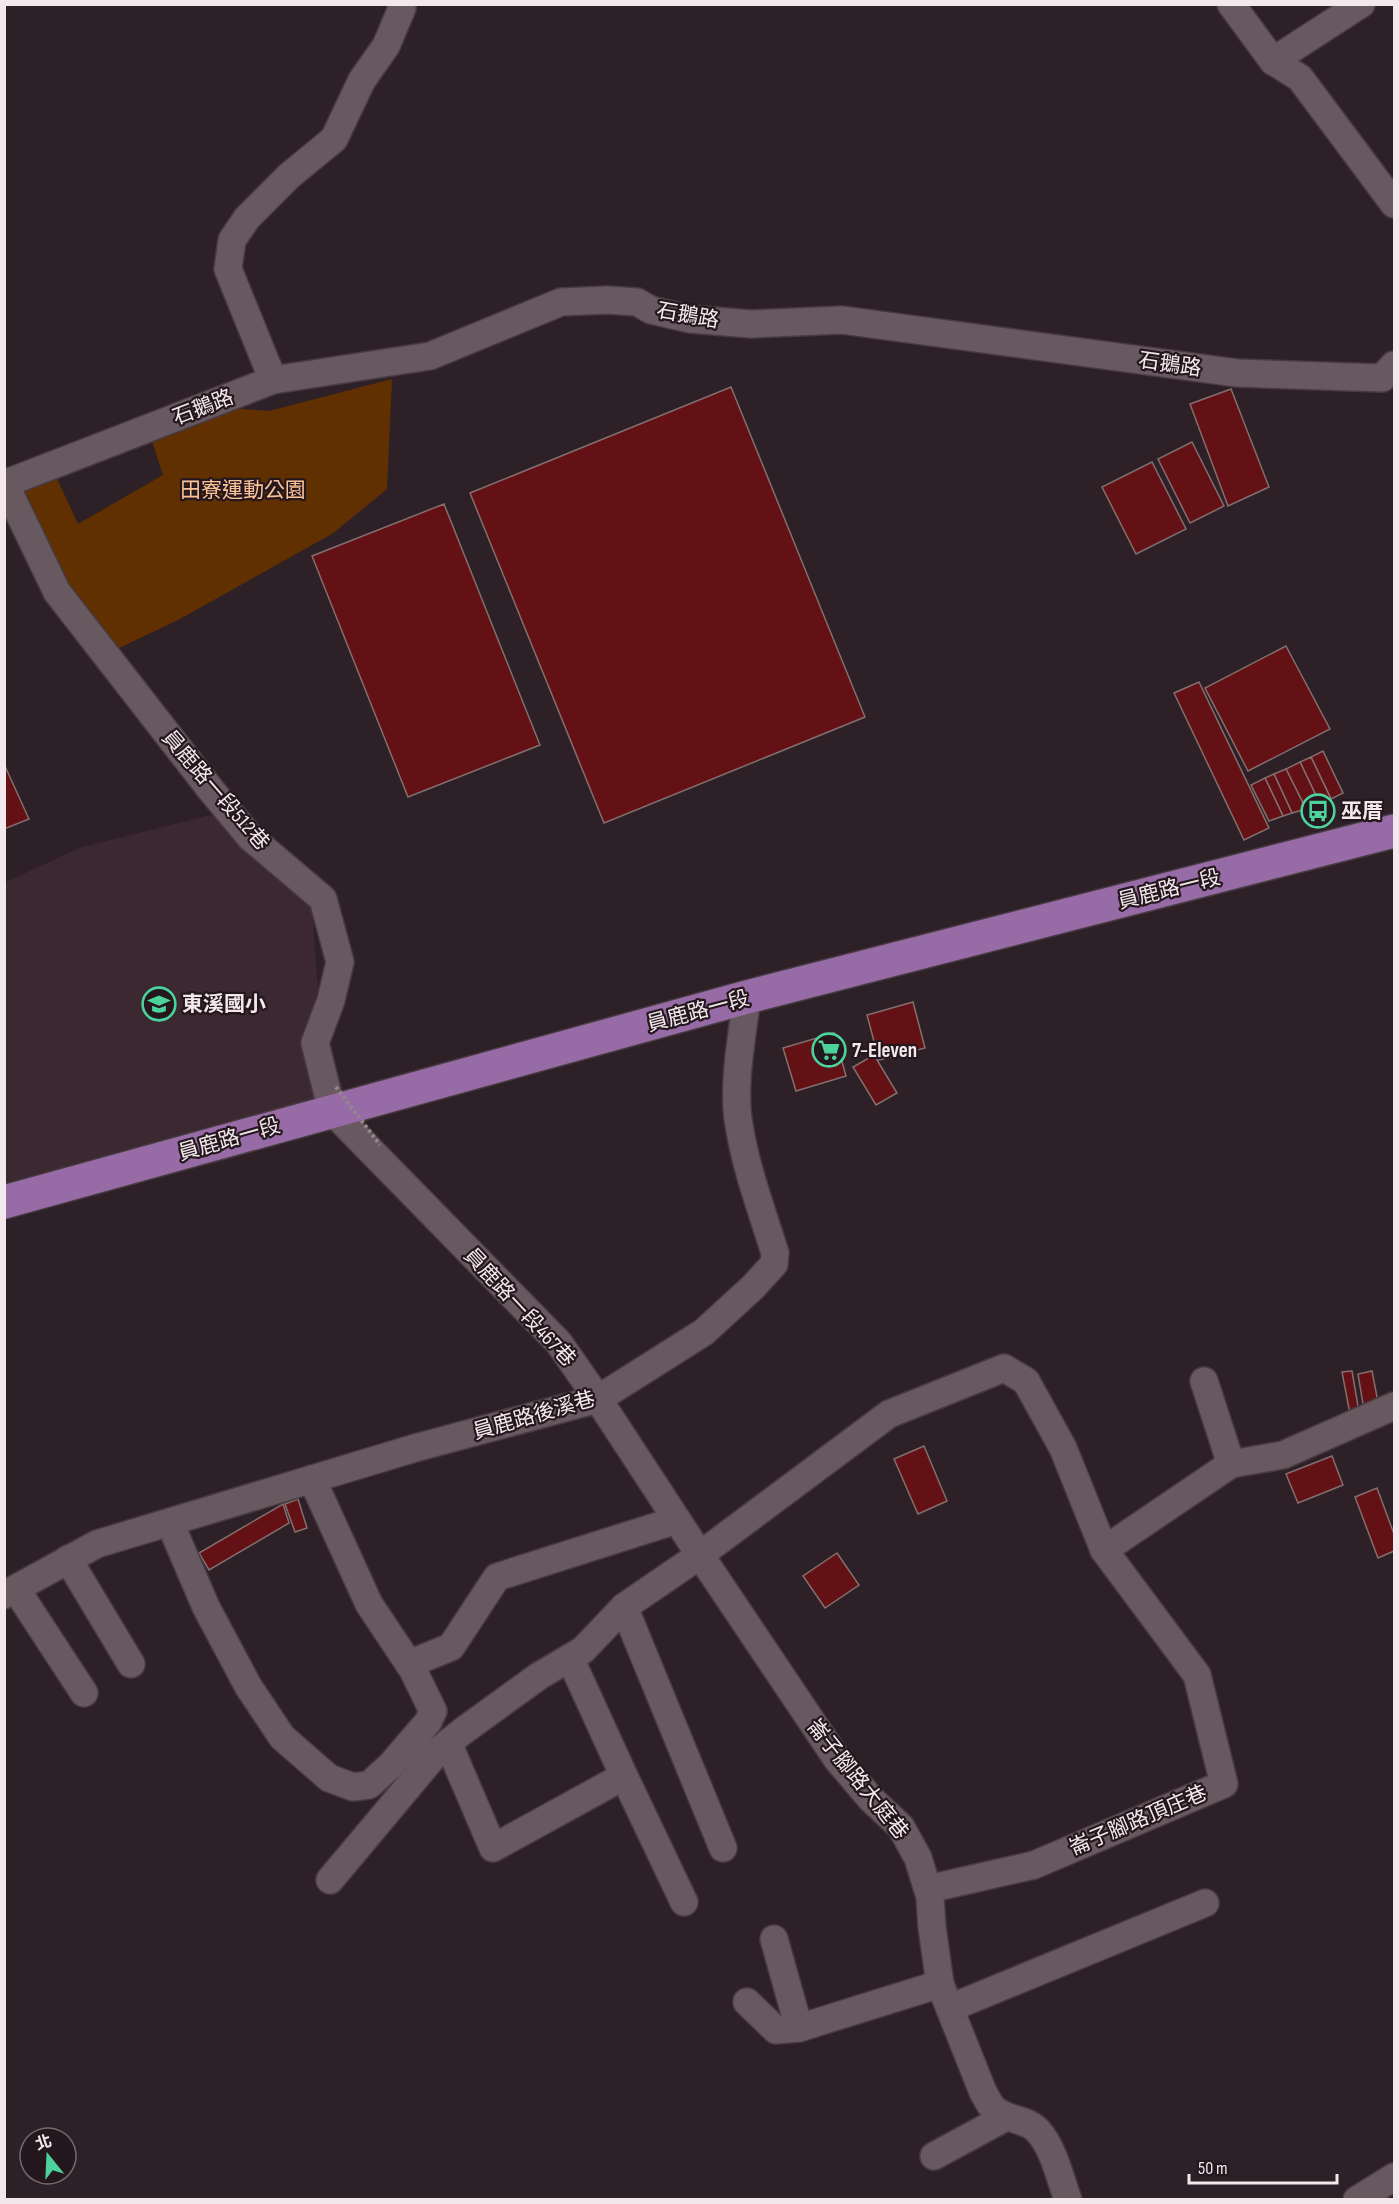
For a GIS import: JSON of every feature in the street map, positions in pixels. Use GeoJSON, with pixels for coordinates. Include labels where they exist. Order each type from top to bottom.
{"type":"FeatureCollection","features":[{"type":"Feature","properties":{"kind":"main road","name":"員鹿路一段"},"geometry":{"type":"LineString","coordinates":[[4,1202],[334,1099],[747,998],[1395,831]]}},
{"type":"Feature","properties":{"kind":"street"},"geometry":{"type":"LineString","coordinates":[[273,380],[228,269],[232,240],[247,218],[280,184],[334,139],[362,80],[387,46],[402,8],[401,4]]}},
{"type":"Feature","properties":{"kind":"street"},"geometry":{"type":"LineString","coordinates":[[1231,4],[1273,61],[1300,78],[1395,204]]}},
{"type":"Feature","properties":{"kind":"street"},"geometry":{"type":"LineString","coordinates":[[1273,61],[1361,4]]}},
{"type":"Feature","properties":{"kind":"street","name":"石鵝路"},"geometry":{"type":"LineString","coordinates":[[5,484],[273,380],[430,356],[561,302],[607,300],[637,302],[651,310],[690,319],[751,324],[842,320],[1237,373],[1382,378],[1395,365]]}},
{"type":"Feature","properties":{"kind":"street","name":"員鹿路一段512巷"},"geometry":{"type":"LineString","coordinates":[[5,484],[57,592],[250,837],[323,899],[340,962],[332,1000],[315,1044],[334,1099]]}},
{"type":"Feature","properties":{"kind":"street","name":"員鹿路後溪巷"},"geometry":{"type":"LineString","coordinates":[[10,1592],[97,1544],[415,1448],[598,1399],[704,1332],[753,1287],[774,1264],[775,1253],[754,1188],[739,1124],[738,1076],[747,998]]}},
{"type":"Feature","properties":{"kind":"street","name":"員鹿路一段467巷"},"geometry":{"type":"LineString","coordinates":[[334,1099],[559,1343],[700,1555]]}},
{"type":"Feature","properties":{"kind":"street"},"geometry":{"type":"LineString","coordinates":[[330,1880],[438,1751],[539,1676],[584,1650],[624,1607],[700,1555],[889,1414],[1004,1368],[1026,1381],[1063,1448],[1104,1550],[1232,1464],[1283,1455],[1395,1406]]}},
{"type":"Feature","properties":{"kind":"street"},"geometry":{"type":"LineString","coordinates":[[1204,1381],[1232,1464]]}},
{"type":"Feature","properties":{"kind":"street"},"geometry":{"type":"LineString","coordinates":[[170,1523],[206,1607],[248,1686],[282,1737],[329,1778],[353,1787],[369,1785],[391,1765],[428,1722],[434,1710],[409,1664],[369,1604],[312,1479]]}},
{"type":"Feature","properties":{"kind":"street"},"geometry":{"type":"LineString","coordinates":[[409,1664],[451,1647],[497,1577],[677,1520]]}},
{"type":"Feature","properties":{"kind":"street","name":"崙子腳路頂庄巷"},"geometry":{"type":"LineString","coordinates":[[928,1889],[1034,1864],[1224,1784],[1197,1675],[1104,1550]]}},
{"type":"Feature","properties":{"kind":"street","name":"崙子腳路大庭巷"},"geometry":{"type":"LineString","coordinates":[[700,1555],[837,1759],[871,1799],[901,1827],[918,1858],[928,1889],[945,1996],[983,2092],[992,2108],[1006,2117],[1024,2122],[1037,2129],[1048,2147],[1068,2199]]}},
{"type":"Feature","properties":{"kind":"street"},"geometry":{"type":"LineString","coordinates":[[68,1559],[131,1664]]}},
{"type":"Feature","properties":{"kind":"street"},"geometry":{"type":"LineString","coordinates":[[10,1592],[84,1693]]}},
{"type":"Feature","properties":{"kind":"street"},"geometry":{"type":"LineString","coordinates":[[624,1607],[723,1848]]}},
{"type":"Feature","properties":{"kind":"street"},"geometry":{"type":"LineString","coordinates":[[570,1658],[684,1902]]}},
{"type":"Feature","properties":{"kind":"street"},"geometry":{"type":"LineString","coordinates":[[448,1743],[493,1848],[624,1776]]}},
{"type":"Feature","properties":{"kind":"street"},"geometry":{"type":"LineString","coordinates":[[747,2002],[776,2030],[799,2028],[945,1996],[1205,1903]]}},
{"type":"Feature","properties":{"kind":"street"},"geometry":{"type":"LineString","coordinates":[[774,1939],[799,2028]]}},
{"type":"Feature","properties":{"kind":"street"},"geometry":{"type":"LineString","coordinates":[[934,2156],[1006,2117]]}},
{"type":"Feature","properties":{"kind":"street"},"geometry":{"type":"LineString","coordinates":[[1357,2199],[1395,2177]]}},
{"type":"Feature","properties":{"kind":"path"},"geometry":{"type":"LineString","coordinates":[[334,1099],[380,1145]]}},
{"type":"Feature","properties":{"kind":"shaded area","name":"東溪國小"},"geometry":{"type":"Polygon","coordinates":[[[215,814],[312,907],[318,989],[303,1038],[318,1100],[5,1192],[4,883],[79,848],[215,814]]]}},
{"type":"Feature","properties":{"kind":"green space","name":"田寮運動公園"},"geometry":{"type":"Polygon","coordinates":[[[392,379],[387,489],[332,534],[178,620],[115,650],[75,603],[17,493],[55,474],[78,524],[163,475],[151,438],[230,408],[269,411],[392,379]]]}},
{"type":"Feature","properties":{"kind":"building"},"geometry":{"type":"Polygon","coordinates":[[[731,387],[865,717],[604,823],[470,493],[731,387]]]}},
{"type":"Feature","properties":{"kind":"building"},"geometry":{"type":"Polygon","coordinates":[[[1231,389],[1269,487],[1228,506],[1190,404],[1231,389]]]}},
{"type":"Feature","properties":{"kind":"building"},"geometry":{"type":"Polygon","coordinates":[[[1192,442],[1224,506],[1190,523],[1158,459],[1192,442]]]}},
{"type":"Feature","properties":{"kind":"building"},"geometry":{"type":"Polygon","coordinates":[[[1152,462],[1186,529],[1136,554],[1102,487],[1152,462]]]}},
{"type":"Feature","properties":{"kind":"building"},"geometry":{"type":"Polygon","coordinates":[[[444,504],[540,745],[408,797],[312,556],[444,504]]]}},
{"type":"Feature","properties":{"kind":"building"},"geometry":{"type":"Polygon","coordinates":[[[1286,646],[1330,729],[1248,771],[1205,688],[1286,646]]]}},
{"type":"Feature","properties":{"kind":"building"},"geometry":{"type":"Polygon","coordinates":[[[1199,682],[1269,828],[1244,840],[1174,693],[1199,682]]]}},
{"type":"Feature","properties":{"kind":"building"},"geometry":{"type":"Polygon","coordinates":[[[1323,751],[1343,793],[1331,799],[1311,757],[1323,751]]]}},
{"type":"Feature","properties":{"kind":"building"},"geometry":{"type":"Polygon","coordinates":[[[1311,757],[1331,799],[1320,804],[1300,762],[1311,757]]]}},
{"type":"Feature","properties":{"kind":"building"},"geometry":{"type":"Polygon","coordinates":[[[1300,762],[1320,804],[1306,809],[1286,769],[1300,762]]]}},
{"type":"Feature","properties":{"kind":"building"},"geometry":{"type":"Polygon","coordinates":[[[4,764],[29,819],[4,829],[4,764]]]}},
{"type":"Feature","properties":{"kind":"building"},"geometry":{"type":"Polygon","coordinates":[[[1286,769],[1306,809],[1292,813],[1274,774],[1286,769]]]}},
{"type":"Feature","properties":{"kind":"building"},"geometry":{"type":"Polygon","coordinates":[[[1274,774],[1292,813],[1283,816],[1265,778],[1274,774]]]}},
{"type":"Feature","properties":{"kind":"building"},"geometry":{"type":"Polygon","coordinates":[[[1265,778],[1283,816],[1269,821],[1251,785],[1265,778]]]}},
{"type":"Feature","properties":{"kind":"building"},"geometry":{"type":"Polygon","coordinates":[[[913,1002],[925,1048],[879,1060],[867,1015],[913,1002]]]}},
{"type":"Feature","properties":{"kind":"building"},"geometry":{"type":"Polygon","coordinates":[[[834,1033],[846,1076],[796,1091],[783,1048],[834,1033]]]}},
{"type":"Feature","properties":{"kind":"building"},"geometry":{"type":"Polygon","coordinates":[[[874,1055],[897,1093],[876,1105],[853,1067],[874,1055]]]}},
{"type":"Feature","properties":{"kind":"building"},"geometry":{"type":"Polygon","coordinates":[[[1352,1371],[1359,1412],[1350,1414],[1342,1372],[1352,1371]]]}},
{"type":"Feature","properties":{"kind":"building"},"geometry":{"type":"Polygon","coordinates":[[[1372,1371],[1378,1402],[1363,1404],[1358,1374],[1372,1371]]]}},
{"type":"Feature","properties":{"kind":"building"},"geometry":{"type":"Polygon","coordinates":[[[924,1446],[947,1501],[918,1514],[894,1459],[924,1446]]]}},
{"type":"Feature","properties":{"kind":"building"},"geometry":{"type":"Polygon","coordinates":[[[1332,1456],[1343,1485],[1298,1503],[1286,1474],[1332,1456]]]}},
{"type":"Feature","properties":{"kind":"building"},"geometry":{"type":"Polygon","coordinates":[[[1377,1488],[1394,1534],[1394,1551],[1378,1558],[1355,1497],[1377,1488]]]}},
{"type":"Feature","properties":{"kind":"building"},"geometry":{"type":"Polygon","coordinates":[[[298,1499],[307,1528],[295,1532],[285,1504],[298,1499]]]}},
{"type":"Feature","properties":{"kind":"building"},"geometry":{"type":"Polygon","coordinates":[[[283,1504],[289,1523],[209,1570],[199,1553],[283,1504]]]}},
{"type":"Feature","properties":{"kind":"building"},"geometry":{"type":"Polygon","coordinates":[[[837,1553],[859,1585],[825,1608],[803,1576],[837,1553]]]}},
{"type":"Feature","properties":{"kind":"place","name":"巫厝"},"geometry":{"type":"Point","coordinates":[1318,811]}},
{"type":"Feature","properties":{"kind":"place","name":"東溪國小"},"geometry":{"type":"Point","coordinates":[159,1004]}},
{"type":"Feature","properties":{"kind":"place","name":"7-Eleven"},"geometry":{"type":"Point","coordinates":[829,1050]}}]}
